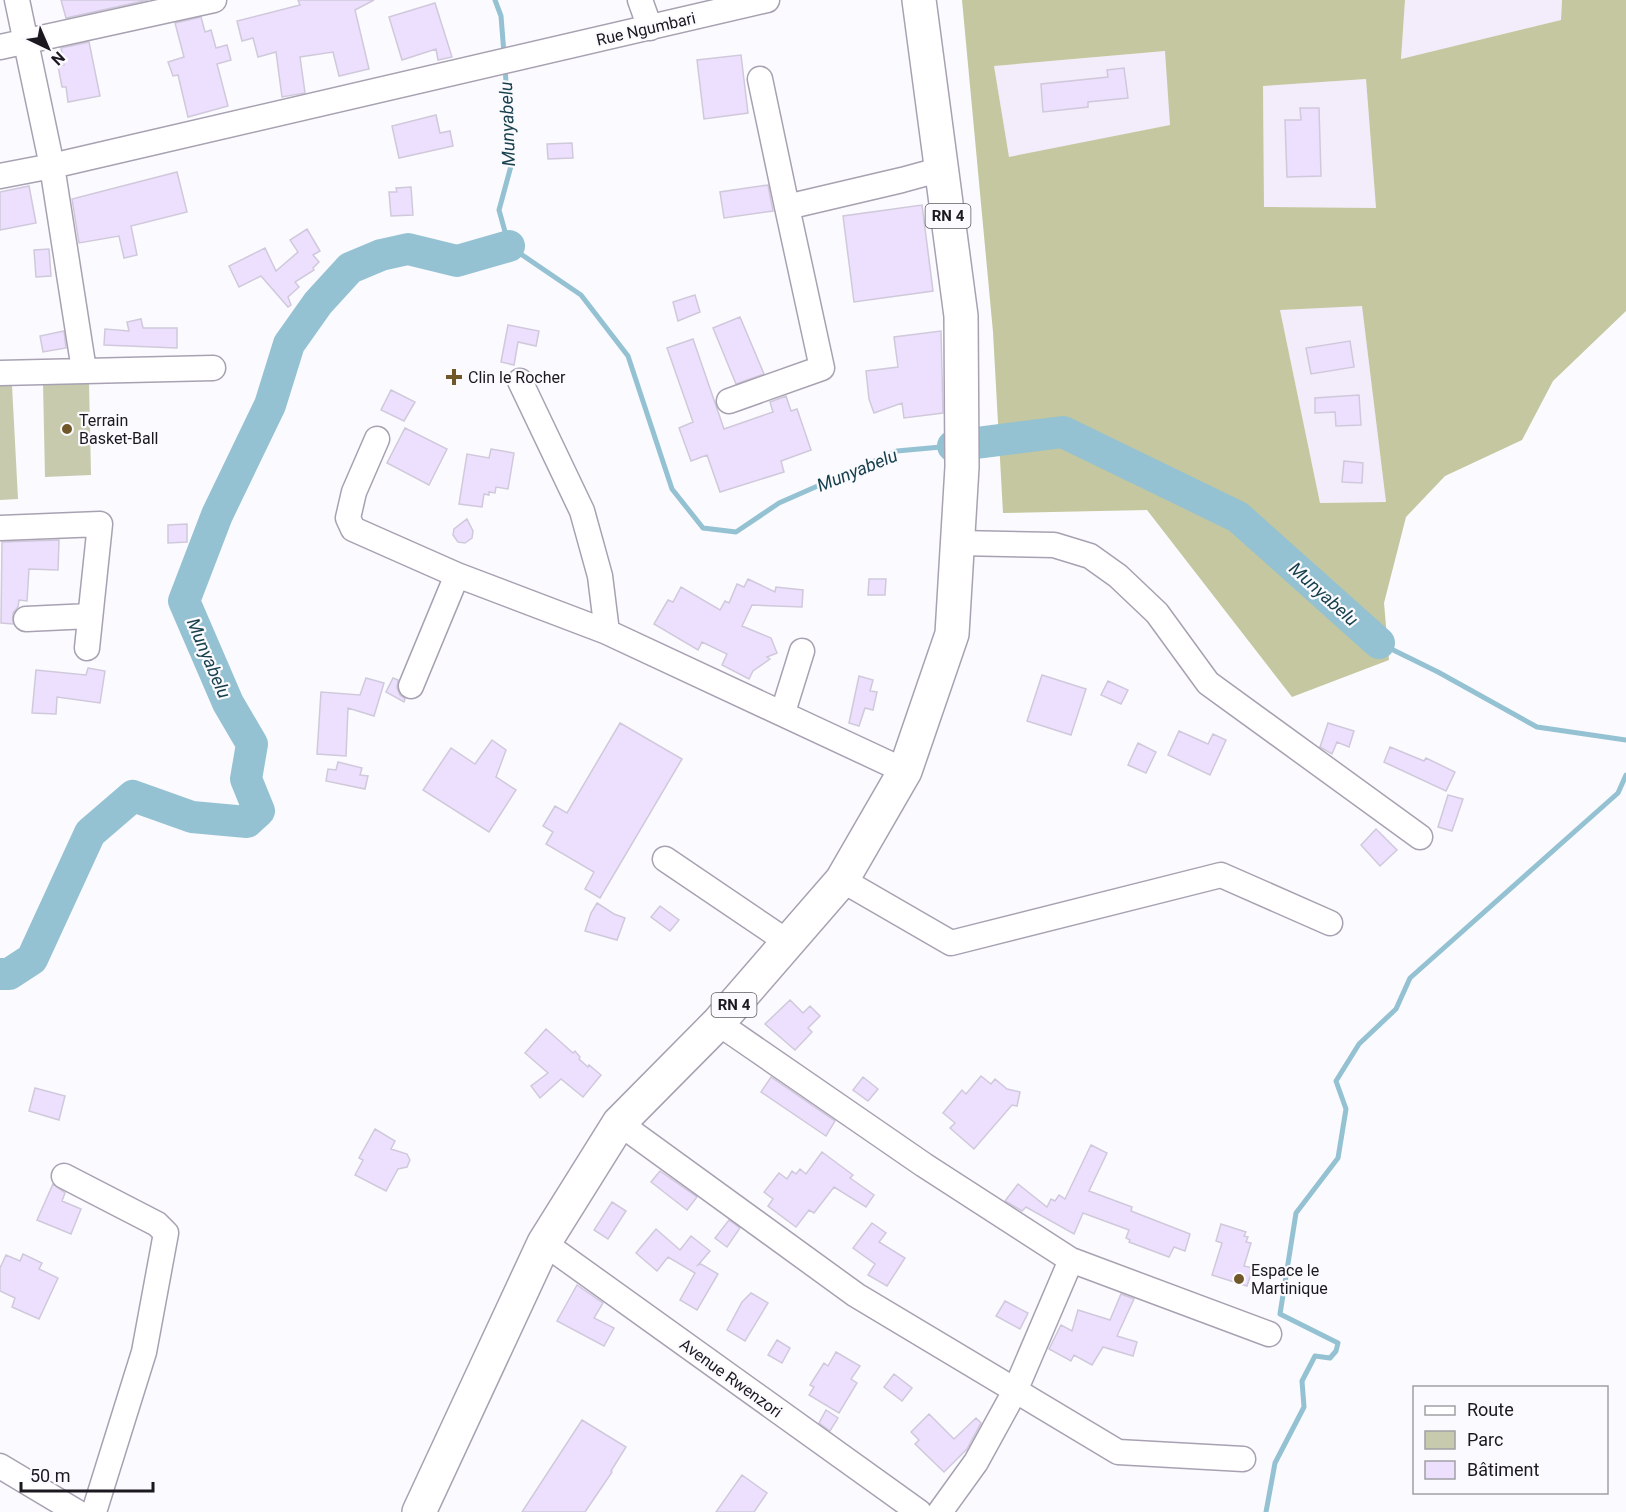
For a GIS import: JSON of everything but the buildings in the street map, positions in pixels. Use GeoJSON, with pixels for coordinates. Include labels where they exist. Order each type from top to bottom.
{"type":"FeatureCollection","features":[{"type":"Feature","properties":{"kind":"highway","name":"RN 4"},"geometry":{"type":"LineString","coordinates":[[419,1512],[544,1244],[619,1123],[718,1023],[842,880],[905,771],[952,634],[962,467],[961,316],[919,0]]}},
{"type":"Feature","properties":{"kind":"street"},"geometry":{"type":"LineString","coordinates":[[17,0],[52,166],[84,370]]}},
{"type":"Feature","properties":{"kind":"street"},"geometry":{"type":"LineString","coordinates":[[0,47],[214,0]]}},
{"type":"Feature","properties":{"kind":"street"},"geometry":{"type":"LineString","coordinates":[[640,0],[650,28]]}},
{"type":"Feature","properties":{"kind":"street","name":"Rue Ngumbari"},"geometry":{"type":"LineString","coordinates":[[0,176],[52,166],[767,0]]}},
{"type":"Feature","properties":{"kind":"street"},"geometry":{"type":"LineString","coordinates":[[729,401],[822,368],[760,79]]}},
{"type":"Feature","properties":{"kind":"street"},"geometry":{"type":"LineString","coordinates":[[787,207],[942,169]]}},
{"type":"Feature","properties":{"kind":"street"},"geometry":{"type":"LineString","coordinates":[[0,373],[213,368]]}},
{"type":"Feature","properties":{"kind":"street"},"geometry":{"type":"LineString","coordinates":[[520,381],[582,511],[600,576],[608,632]]}},
{"type":"Feature","properties":{"kind":"street"},"geometry":{"type":"LineString","coordinates":[[377,439],[354,492],[348,518],[353,530],[457,575],[608,632],[905,771]]}},
{"type":"Feature","properties":{"kind":"street"},"geometry":{"type":"LineString","coordinates":[[0,528],[100,524],[87,648]]}},
{"type":"Feature","properties":{"kind":"street"},"geometry":{"type":"LineString","coordinates":[[958,543],[1054,545],[1090,556],[1118,576],[1157,613],[1208,683],[1420,837]]}},
{"type":"Feature","properties":{"kind":"street"},"geometry":{"type":"LineString","coordinates":[[411,686],[457,575]]}},
{"type":"Feature","properties":{"kind":"street"},"geometry":{"type":"LineString","coordinates":[[26,618],[90,616]]}},
{"type":"Feature","properties":{"kind":"street"},"geometry":{"type":"LineString","coordinates":[[783,712],[802,651]]}},
{"type":"Feature","properties":{"kind":"street"},"geometry":{"type":"LineString","coordinates":[[665,859],[789,943]]}},
{"type":"Feature","properties":{"kind":"street"},"geometry":{"type":"LineString","coordinates":[[842,880],[951,943],[1221,875],[1330,923]]}},
{"type":"Feature","properties":{"kind":"street"},"geometry":{"type":"LineString","coordinates":[[718,1023],[924,1165],[1071,1260],[1269,1335]]}},
{"type":"Feature","properties":{"kind":"street"},"geometry":{"type":"LineString","coordinates":[[619,1123],[856,1295],[1118,1452],[1243,1459]]}},
{"type":"Feature","properties":{"kind":"street"},"geometry":{"type":"LineString","coordinates":[[64,1176],[157,1224],[166,1233],[144,1352],[94,1512]]}},
{"type":"Feature","properties":{"kind":"street","name":"Avenue Rwenzori"},"geometry":{"type":"LineString","coordinates":[[544,1244],[919,1512]]}},
{"type":"Feature","properties":{"kind":"street"},"geometry":{"type":"LineString","coordinates":[[940,1512],[976,1461],[1015,1391],[1071,1260]]}},
{"type":"Feature","properties":{"kind":"street"},"geometry":{"type":"LineString","coordinates":[[0,1466],[77,1512]]}},
{"type":"Feature","properties":{"kind":"shaded area"},"geometry":{"type":"Polygon","coordinates":[[[1405,0],[1562,0],[1561,20],[1401,59],[1405,0]]]}},
{"type":"Feature","properties":{"kind":"shaded area"},"geometry":{"type":"Polygon","coordinates":[[[1166,51],[1170,125],[1009,158],[994,66],[1166,51]]]}},
{"type":"Feature","properties":{"kind":"shaded area"},"geometry":{"type":"Polygon","coordinates":[[[1366,79],[1376,208],[1264,207],[1263,86],[1366,79]]]}},
{"type":"Feature","properties":{"kind":"shaded area"},"geometry":{"type":"Polygon","coordinates":[[[1362,305],[1386,502],[1320,503],[1280,310],[1362,305]]]}},
{"type":"Feature","properties":{"kind":"green space"},"geometry":{"type":"Polygon","coordinates":[[[962,0],[1405,0],[1401,59],[1561,20],[1562,0],[1626,0],[1626,311],[1553,381],[1522,440],[1445,476],[1406,517],[1384,603],[1389,660],[1292,697],[1147,510],[1003,513],[993,332],[962,0]],[[1165,51],[994,66],[1009,157],[1170,125],[1165,51]],[[1366,79],[1263,86],[1264,207],[1376,208],[1366,79]],[[1362,306],[1280,310],[1320,503],[1386,502],[1362,306]]]}},
{"type":"Feature","properties":{"kind":"green space","name":"Terrain Basket-Ball"},"geometry":{"type":"Polygon","coordinates":[[[89,382],[91,475],[45,477],[43,384],[89,382]]]}},
{"type":"Feature","properties":{"kind":"green space"},"geometry":{"type":"Polygon","coordinates":[[[12,385],[18,499],[0,500],[0,386],[12,385]]]}},
{"type":"Feature","properties":{"kind":"waterway","name":"Munyabelu"},"geometry":{"type":"LineString","coordinates":[[495,0],[501,16],[504,54]]}},
{"type":"Feature","properties":{"kind":"waterway","name":"Munyabelu"},"geometry":{"type":"LineString","coordinates":[[505,66],[511,166],[499,210],[509,246],[581,295],[628,356],[672,489],[703,528],[736,532],[779,503],[897,451],[952,446]]}},
{"type":"Feature","properties":{"kind":"waterway","name":"Munyabelu"},"geometry":{"type":"LineString","coordinates":[[0,974],[9,974],[32,959],[90,833],[133,796],[192,817],[247,822],[259,811],[246,779],[252,744],[228,703],[184,601],[217,515],[270,405],[289,344],[318,303],[350,268],[381,255],[408,249],[457,261],[509,246]]}},
{"type":"Feature","properties":{"kind":"waterway","name":"Munyabelu"},"geometry":{"type":"LineString","coordinates":[[953,446],[1063,432],[1238,517],[1379,643]]}},
{"type":"Feature","properties":{"kind":"waterway"},"geometry":{"type":"LineString","coordinates":[[1379,643],[1438,672],[1537,727],[1626,740]]}},
{"type":"Feature","properties":{"kind":"waterway"},"geometry":{"type":"LineString","coordinates":[[1266,1512],[1275,1463],[1304,1407],[1302,1381],[1315,1356],[1330,1358],[1336,1351],[1338,1343],[1280,1314],[1296,1213],[1338,1158],[1346,1109],[1336,1081],[1359,1044],[1396,1009],[1410,978],[1618,793],[1626,775]]}},
{"type":"Feature","properties":{"kind":"place","name":"Clin le Rocher"},"geometry":{"type":"Point","coordinates":[454,377]}},
{"type":"Feature","properties":{"kind":"place","name":"Terrain Basket-Ball"},"geometry":{"type":"Point","coordinates":[67,429]}},
{"type":"Feature","properties":{"kind":"place","name":"Espace le Martinique"},"geometry":{"type":"Point","coordinates":[1239,1279]}}]}
